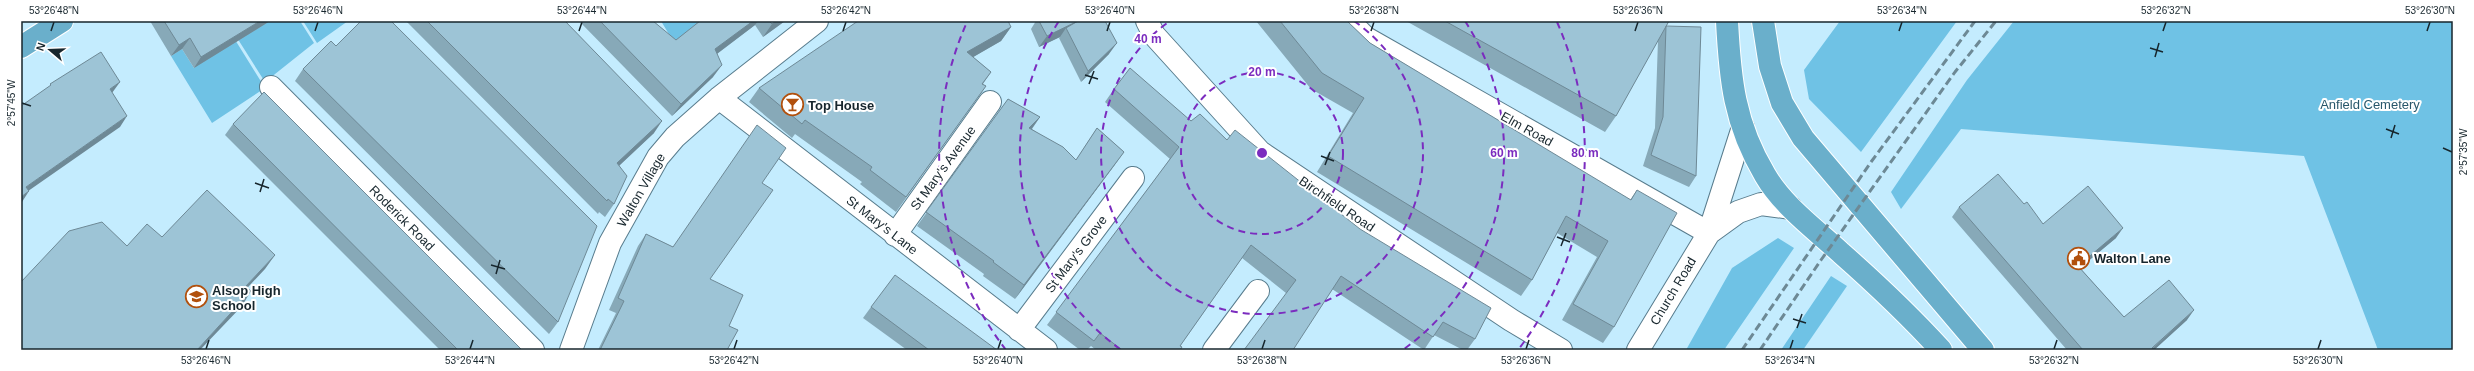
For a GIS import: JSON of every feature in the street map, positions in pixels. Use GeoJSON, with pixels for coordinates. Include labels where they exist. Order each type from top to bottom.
{"type":"FeatureCollection","features":[{"type":"Feature","properties":{"kind":"highway"},"geometry":{"type":"LineString","coordinates":[[21,47],[62,21]]}},
{"type":"Feature","properties":{"kind":"highway"},"geometry":{"type":"LineString","coordinates":[[1727,21],[1730,80],[1743,127],[1765,176],[1791,208],[1856,266],[1941,350]]}},
{"type":"Feature","properties":{"kind":"highway"},"geometry":{"type":"LineString","coordinates":[[1763,21],[1772,74],[1782,103],[1803,138],[1983,350]]}},
{"type":"Feature","properties":{"kind":"street","name":"Walton Village"},"geometry":{"type":"LineString","coordinates":[[571,350],[610,243],[658,156],[675,137],[719,98],[817,21]]}},
{"type":"Feature","properties":{"kind":"street","name":"Birchfield Road"},"geometry":{"type":"LineString","coordinates":[[1147,21],[1154,35],[1260,152],[1511,320],[1561,350]]}},
{"type":"Feature","properties":{"kind":"street","name":"Elm Road"},"geometry":{"type":"LineString","coordinates":[[1349,21],[1366,38],[1709,233]]}},
{"type":"Feature","properties":{"kind":"street","name":"Roderick Road"},"geometry":{"type":"LineString","coordinates":[[271,86],[533,350]]}},
{"type":"Feature","properties":{"kind":"street","name":"St Mary's Lane"},"geometry":{"type":"LineString","coordinates":[[719,98],[1046,350]]}},
{"type":"Feature","properties":{"kind":"street","name":"St Mary's Avenue"},"geometry":{"type":"LineString","coordinates":[[895,235],[990,102]]}},
{"type":"Feature","properties":{"kind":"street"},"geometry":{"type":"LineString","coordinates":[[659,120],[675,137]]}},
{"type":"Feature","properties":{"kind":"street","name":"Church Road"},"geometry":{"type":"LineString","coordinates":[[1638,350],[1709,233],[1743,127]]}},
{"type":"Feature","properties":{"kind":"street","name":"St Mary's Grove"},"geometry":{"type":"LineString","coordinates":[[1019,330],[1133,178]]}},
{"type":"Feature","properties":{"kind":"street","name":"Church Road"},"geometry":{"type":"LineString","coordinates":[[1709,233],[1738,212],[1761,204],[1791,208]]}},
{"type":"Feature","properties":{"kind":"street"},"geometry":{"type":"LineString","coordinates":[[594,227],[610,243]]}},
{"type":"Feature","properties":{"kind":"street"},"geometry":{"type":"LineString","coordinates":[[1214,350],[1258,291]]}},
{"type":"Feature","properties":{"kind":"green space"},"geometry":{"type":"Polygon","coordinates":[[[300,21],[314,43],[265,82],[227,22],[300,21]]]}},
{"type":"Feature","properties":{"kind":"green space"},"geometry":{"type":"Polygon","coordinates":[[[303,21],[348,21],[317,43],[303,21]]]}},
{"type":"Feature","properties":{"kind":"green space"},"geometry":{"type":"Polygon","coordinates":[[[661,21],[708,21],[687,79],[670,36],[661,21]]]}},
{"type":"Feature","properties":{"kind":"green space"},"geometry":{"type":"Polygon","coordinates":[[[1840,21],[1957,21],[1861,152],[1809,99],[1804,70],[1840,21]]]}},
{"type":"Feature","properties":{"kind":"green space","name":"Anfield Cemetery"},"geometry":{"type":"Polygon","coordinates":[[[2014,21],[2453,21],[2453,350],[2378,350],[2304,156],[1961,129],[1901,209],[1891,192],[1967,80],[2014,21]]]}},
{"type":"Feature","properties":{"kind":"green space"},"geometry":{"type":"Polygon","coordinates":[[[224,22],[265,88],[212,123],[171,56],[182,49],[194,68],[224,22]]]}},
{"type":"Feature","properties":{"kind":"green space"},"geometry":{"type":"Polygon","coordinates":[[[1778,238],[1794,248],[1724,350],[1686,350],[1732,268],[1778,238]]]}},
{"type":"Feature","properties":{"kind":"green space"},"geometry":{"type":"Polygon","coordinates":[[[1831,276],[1847,286],[1803,350],[1781,350],[1831,276]]]}},
{"type":"Feature","properties":{"kind":"building"},"geometry":{"type":"Polygon","coordinates":[[[164,21],[260,21],[201,57],[190,38],[179,45],[164,21]]]}},
{"type":"Feature","properties":{"kind":"building"},"geometry":{"type":"Polygon","coordinates":[[[361,21],[391,21],[597,226],[558,322],[303,69],[331,41],[336,46],[361,21]]]}},
{"type":"Feature","properties":{"kind":"building"},"geometry":{"type":"Polygon","coordinates":[[[427,21],[565,21],[662,121],[617,163],[627,176],[614,204],[608,199],[607,201],[427,21]]]}},
{"type":"Feature","properties":{"kind":"building"},"geometry":{"type":"Polygon","coordinates":[[[600,21],[653,21],[676,40],[700,21],[753,21],[715,49],[722,65],[681,104],[600,21]]]}},
{"type":"Feature","properties":{"kind":"building"},"geometry":{"type":"Polygon","coordinates":[[[769,21],[776,21],[772,24],[769,21]]]}},
{"type":"Feature","properties":{"kind":"building"},"geometry":{"type":"Polygon","coordinates":[[[858,21],[1008,21],[1011,27],[967,52],[991,72],[982,84],[986,86],[906,197],[870,170],[872,167],[805,120],[802,124],[759,88],[858,21]]]}},
{"type":"Feature","properties":{"kind":"building"},"geometry":{"type":"Polygon","coordinates":[[[1039,21],[1078,21],[1047,36],[1039,21]]]}},
{"type":"Feature","properties":{"kind":"building"},"geometry":{"type":"Polygon","coordinates":[[[1078,21],[1105,21],[1117,43],[1088,71],[1066,28],[1078,21]]]}},
{"type":"Feature","properties":{"kind":"building"},"geometry":{"type":"Polygon","coordinates":[[[1280,21],[1347,21],[1370,43],[1631,200],[1637,190],[1677,213],[1614,327],[1573,304],[1608,241],[1566,216],[1532,280],[1328,156],[1364,98],[1322,73],[1280,21]]]}},
{"type":"Feature","properties":{"kind":"building"},"geometry":{"type":"Polygon","coordinates":[[[1445,21],[1669,21],[1616,116],[1445,21]]]}},
{"type":"Feature","properties":{"kind":"building"},"geometry":{"type":"Polygon","coordinates":[[[1666,26],[1701,27],[1696,176],[1651,155],[1663,117],[1666,26]]]}},
{"type":"Feature","properties":{"kind":"building"},"geometry":{"type":"Polygon","coordinates":[[[101,52],[120,82],[110,89],[127,116],[26,187],[29,191],[21,197],[21,106],[51,85],[50,84],[101,52]]]}},
{"type":"Feature","properties":{"kind":"building"},"geometry":{"type":"Polygon","coordinates":[[[1130,68],[1191,121],[1200,114],[1227,140],[1235,130],[1360,229],[1491,308],[1475,339],[1443,322],[1433,337],[1341,276],[1293,350],[1244,350],[1296,280],[1251,245],[1180,346],[1182,347],[1180,350],[1122,350],[1100,333],[1094,341],[1056,312],[1179,147],[1114,89],[1130,68]]]}},
{"type":"Feature","properties":{"kind":"building"},"geometry":{"type":"Polygon","coordinates":[[[264,92],[522,350],[458,350],[233,124],[264,92]]]}},
{"type":"Feature","properties":{"kind":"building"},"geometry":{"type":"Polygon","coordinates":[[[1008,99],[1040,117],[1029,128],[1063,147],[1076,160],[1097,128],[1124,152],[1024,285],[993,262],[994,261],[926,212],[1008,99]]]}},
{"type":"Feature","properties":{"kind":"building"},"geometry":{"type":"Polygon","coordinates":[[[757,125],[786,148],[762,183],[773,190],[710,279],[743,295],[729,326],[738,330],[727,350],[600,350],[624,301],[618,298],[646,234],[673,247],[757,125]]]}},
{"type":"Feature","properties":{"kind":"building"},"geometry":{"type":"Polygon","coordinates":[[[1998,174],[2024,204],[2027,202],[2043,224],[2088,186],[2123,228],[2078,266],[2124,317],[2169,280],[2194,310],[2152,348],[2153,350],[2083,350],[1959,207],[1998,174]]]}},
{"type":"Feature","properties":{"kind":"building"},"geometry":{"type":"Polygon","coordinates":[[[207,190],[275,255],[246,286],[251,291],[197,350],[21,350],[21,282],[69,231],[102,222],[127,246],[147,224],[162,237],[207,190]]]}},
{"type":"Feature","properties":{"kind":"building"},"geometry":{"type":"Polygon","coordinates":[[[895,275],[997,350],[929,350],[871,307],[895,275]]]}},
{"type":"Feature","properties":{"kind":"railway"},"geometry":{"type":"LineString","coordinates":[[1742,350],[1871,162],[1975,21]]}},
{"type":"Feature","properties":{"kind":"railway"},"geometry":{"type":"LineString","coordinates":[[1760,350],[1821,260],[1955,72],[1996,21]]}},
{"type":"Feature","properties":{"kind":"place","name":"Top House"},"geometry":{"type":"Point","coordinates":[792,105]}},
{"type":"Feature","properties":{"kind":"place","name":"Walton Lane"},"geometry":{"type":"Point","coordinates":[2079,258]}},
{"type":"Feature","properties":{"kind":"place","name":"Alsop High School"},"geometry":{"type":"Point","coordinates":[197,297]}}]}
